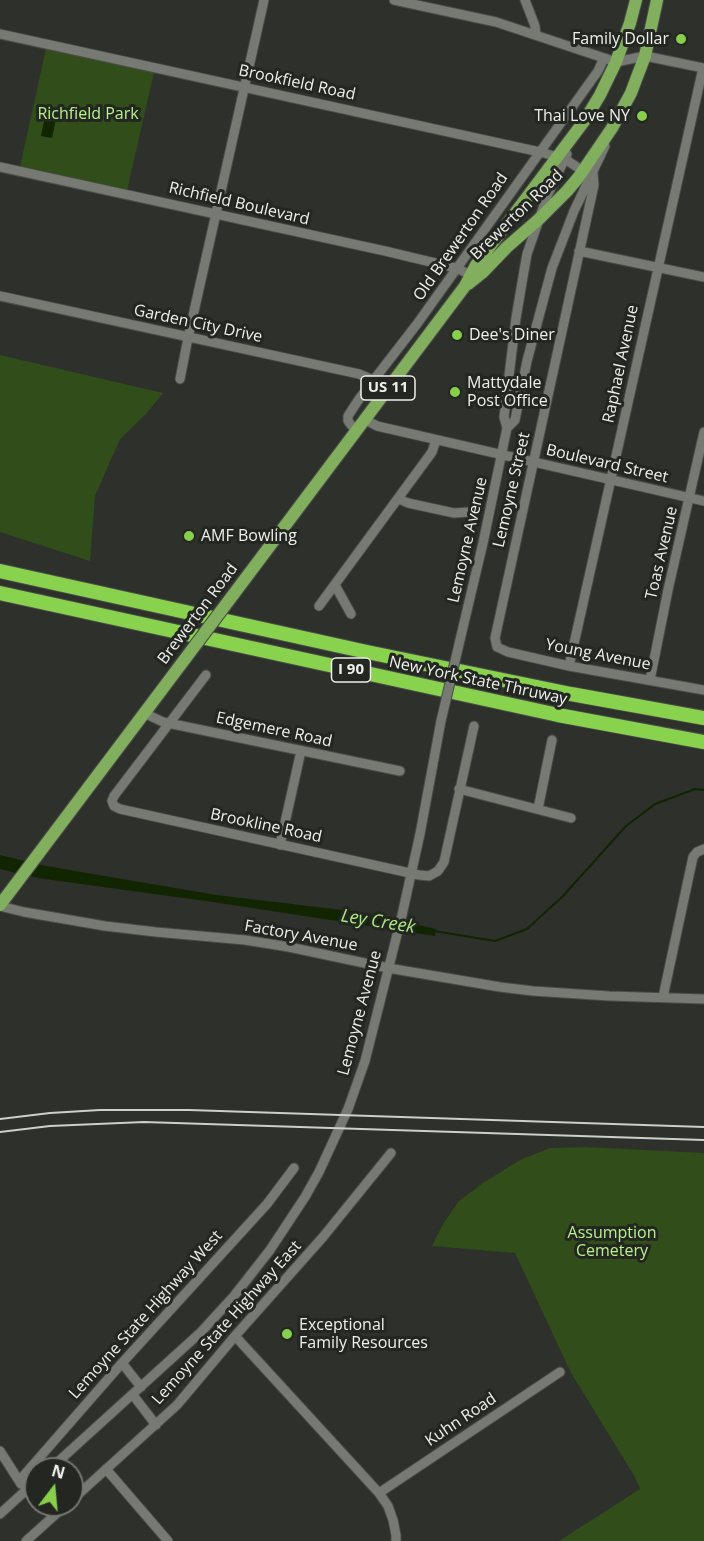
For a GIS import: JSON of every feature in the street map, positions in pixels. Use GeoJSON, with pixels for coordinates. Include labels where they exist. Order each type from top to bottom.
{"type":"FeatureCollection","features":[{"type":"Feature","properties":{"kind":"highway","name":"New York State Thruway"},"geometry":{"type":"LineString","coordinates":[[0,571],[378,654],[570,694],[704,718]]}},
{"type":"Feature","properties":{"kind":"highway","name":"New York State Thruway"},"geometry":{"type":"LineString","coordinates":[[0,593],[558,715],[704,742]]}},
{"type":"Feature","properties":{"kind":"main road","name":"Brewerton Road"},"geometry":{"type":"LineString","coordinates":[[0,905],[468,281],[476,265],[561,158],[600,95],[610,60],[630,23],[636,0]]}},
{"type":"Feature","properties":{"kind":"main road","name":"Brewerton Road"},"geometry":{"type":"LineString","coordinates":[[468,281],[483,272],[588,172],[631,93],[645,56],[657,0]]}},
{"type":"Feature","properties":{"kind":"street"},"geometry":{"type":"LineString","coordinates":[[180,380],[264,0]]}},
{"type":"Feature","properties":{"kind":"street"},"geometry":{"type":"LineString","coordinates":[[394,0],[496,22],[610,60],[645,56],[703,68]]}},
{"type":"Feature","properties":{"kind":"street"},"geometry":{"type":"LineString","coordinates":[[525,0],[536,35]]}},
{"type":"Feature","properties":{"kind":"street","name":"Brookfield Road"},"geometry":{"type":"LineString","coordinates":[[0,34],[540,152],[561,158],[588,172]]}},
{"type":"Feature","properties":{"kind":"street","name":"Old Brewerton Road"},"geometry":{"type":"LineString","coordinates":[[356,431],[348,422],[348,416],[417,324],[598,71],[610,60]]}},
{"type":"Feature","properties":{"kind":"street","name":"Raphael Avenue"},"geometry":{"type":"LineString","coordinates":[[569,666],[703,68]]}},
{"type":"Feature","properties":{"kind":"street","name":"Lemoyne Avenue"},"geometry":{"type":"LineString","coordinates":[[63,1457],[201,1332],[234,1296],[270,1250],[305,1197],[348,1109],[365,1061],[402,915],[441,721],[502,456],[507,428],[504,417],[525,263],[561,158]]}},
{"type":"Feature","properties":{"kind":"street","name":"Richfield Boulevard"},"geometry":{"type":"LineString","coordinates":[[0,167],[456,268],[468,281]]}},
{"type":"Feature","properties":{"kind":"street","name":"Lemoyne Avenue"},"geometry":{"type":"LineString","coordinates":[[507,428],[515,420],[527,361],[552,268],[588,172]]}},
{"type":"Feature","properties":{"kind":"street","name":"Lemoyne Street"},"geometry":{"type":"LineString","coordinates":[[495,638],[594,184],[588,172]]}},
{"type":"Feature","properties":{"kind":"street"},"geometry":{"type":"LineString","coordinates":[[579,251],[704,277]]}},
{"type":"Feature","properties":{"kind":"street","name":"Garden City Drive"},"geometry":{"type":"LineString","coordinates":[[0,297],[359,374],[373,380],[385,392]]}},
{"type":"Feature","properties":{"kind":"street","name":"Boulevard Street"},"geometry":{"type":"LineString","coordinates":[[364,419],[377,426],[704,501]]}},
{"type":"Feature","properties":{"kind":"street","name":"Toas Avenue"},"geometry":{"type":"LineString","coordinates":[[650,680],[704,432]]}},
{"type":"Feature","properties":{"kind":"street"},"geometry":{"type":"LineString","coordinates":[[319,606],[399,499],[432,452],[436,440]]}},
{"type":"Feature","properties":{"kind":"street"},"geometry":{"type":"LineString","coordinates":[[399,499],[454,513],[469,512]]}},
{"type":"Feature","properties":{"kind":"street"},"geometry":{"type":"LineString","coordinates":[[336,585],[351,614]]}},
{"type":"Feature","properties":{"kind":"street","name":"Young Avenue"},"geometry":{"type":"LineString","coordinates":[[495,638],[497,647],[501,650],[569,666],[704,690]]}},
{"type":"Feature","properties":{"kind":"street"},"geometry":{"type":"LineString","coordinates":[[169,723],[206,675]]}},
{"type":"Feature","properties":{"kind":"street","name":"Edgemere Road"},"geometry":{"type":"LineString","coordinates":[[144,713],[163,722],[400,771]]}},
{"type":"Feature","properties":{"kind":"street","name":"Brookline Road"},"geometry":{"type":"LineString","coordinates":[[169,723],[114,796],[112,801],[114,806],[429,876],[438,871],[444,862],[459,789]]}},
{"type":"Feature","properties":{"kind":"street"},"geometry":{"type":"LineString","coordinates":[[474,726],[459,789],[571,818]]}},
{"type":"Feature","properties":{"kind":"street"},"geometry":{"type":"LineString","coordinates":[[538,809],[552,740]]}},
{"type":"Feature","properties":{"kind":"street"},"geometry":{"type":"LineString","coordinates":[[280,844],[301,751]]}},
{"type":"Feature","properties":{"kind":"street"},"geometry":{"type":"LineString","coordinates":[[663,997],[693,857],[701,850]]}},
{"type":"Feature","properties":{"kind":"street","name":"Factory Avenue"},"geometry":{"type":"LineString","coordinates":[[0,905],[24,912],[105,926],[289,946],[388,968],[500,987],[609,996],[704,999]]}},
{"type":"Feature","properties":{"kind":"street","name":"Lemoyne State Highway East"},"geometry":{"type":"LineString","coordinates":[[84,1489],[177,1405],[323,1237],[391,1153]]}},
{"type":"Feature","properties":{"kind":"street","name":"Lemoyne State Highway West"},"geometry":{"type":"LineString","coordinates":[[19,1481],[122,1363],[267,1204],[294,1168]]}},
{"type":"Feature","properties":{"kind":"street"},"geometry":{"type":"LineString","coordinates":[[235,1336],[379,1493],[388,1506],[393,1520],[396,1541]]}},
{"type":"Feature","properties":{"kind":"street"},"geometry":{"type":"LineString","coordinates":[[122,1363],[141,1387]]}},
{"type":"Feature","properties":{"kind":"street","name":"Kuhn Road"},"geometry":{"type":"LineString","coordinates":[[379,1493],[560,1372]]}},
{"type":"Feature","properties":{"kind":"street"},"geometry":{"type":"LineString","coordinates":[[133,1395],[156,1425]]}},
{"type":"Feature","properties":{"kind":"street"},"geometry":{"type":"LineString","coordinates":[[0,1451],[24,1489]]}},
{"type":"Feature","properties":{"kind":"street"},"geometry":{"type":"LineString","coordinates":[[106,1469],[168,1541]]}},
{"type":"Feature","properties":{"kind":"street"},"geometry":{"type":"LineString","coordinates":[[0,1514],[24,1492]]}},
{"type":"Feature","properties":{"kind":"street"},"geometry":{"type":"LineString","coordinates":[[30,1540],[54,1517]]}},
{"type":"Feature","properties":{"kind":"green space","name":"Richfield Park"},"geometry":{"type":"Polygon","coordinates":[[[47,44],[155,68],[126,195],[19,171],[47,44]]]}},
{"type":"Feature","properties":{"kind":"green space"},"geometry":{"type":"Polygon","coordinates":[[[0,355],[163,393],[146,414],[120,439],[95,496],[90,561],[0,532],[0,355]]]}},
{"type":"Feature","properties":{"kind":"green space","name":"Assumption Cemetery"},"geometry":{"type":"Polygon","coordinates":[[[585,1147],[704,1153],[704,1541],[559,1541],[640,1489],[635,1477],[571,1373],[515,1253],[432,1246],[443,1224],[459,1201],[483,1183],[520,1160],[550,1148],[585,1147]]]}},
{"type":"Feature","properties":{"kind":"water"},"geometry":{"type":"Polygon","coordinates":[[[46,111],[57,114],[52,138],[41,136],[46,111]]]}},
{"type":"Feature","properties":{"kind":"water"},"geometry":{"type":"Polygon","coordinates":[[[0,855],[46,866],[216,895],[359,912],[436,929],[435,936],[38,878],[0,869],[0,855]]]}},
{"type":"Feature","properties":{"kind":"waterway","name":"Ley Creek"},"geometry":{"type":"LineString","coordinates":[[434,931],[495,941],[527,929],[563,896],[626,826],[655,804],[695,789],[704,790]]}},
{"type":"Feature","properties":{"kind":"railway"},"geometry":{"type":"LineString","coordinates":[[0,1119],[100,1110],[189,1110],[704,1127]]}},
{"type":"Feature","properties":{"kind":"railway"},"geometry":{"type":"LineString","coordinates":[[0,1132],[50,1126],[144,1122],[704,1140]]}},
{"type":"Feature","properties":{"kind":"place","name":"Family Dollar"},"geometry":{"type":"Point","coordinates":[681,39]}},
{"type":"Feature","properties":{"kind":"place","name":"Thai Love NY"},"geometry":{"type":"Point","coordinates":[642,116]}},
{"type":"Feature","properties":{"kind":"place","name":"Dee's Diner"},"geometry":{"type":"Point","coordinates":[457,335]}},
{"type":"Feature","properties":{"kind":"place","name":"Mattydale Post Office"},"geometry":{"type":"Point","coordinates":[455,392]}},
{"type":"Feature","properties":{"kind":"place","name":"AMF Bowling"},"geometry":{"type":"Point","coordinates":[189,536]}},
{"type":"Feature","properties":{"kind":"place","name":"Exceptional Family Resources"},"geometry":{"type":"Point","coordinates":[287,1334]}}]}
